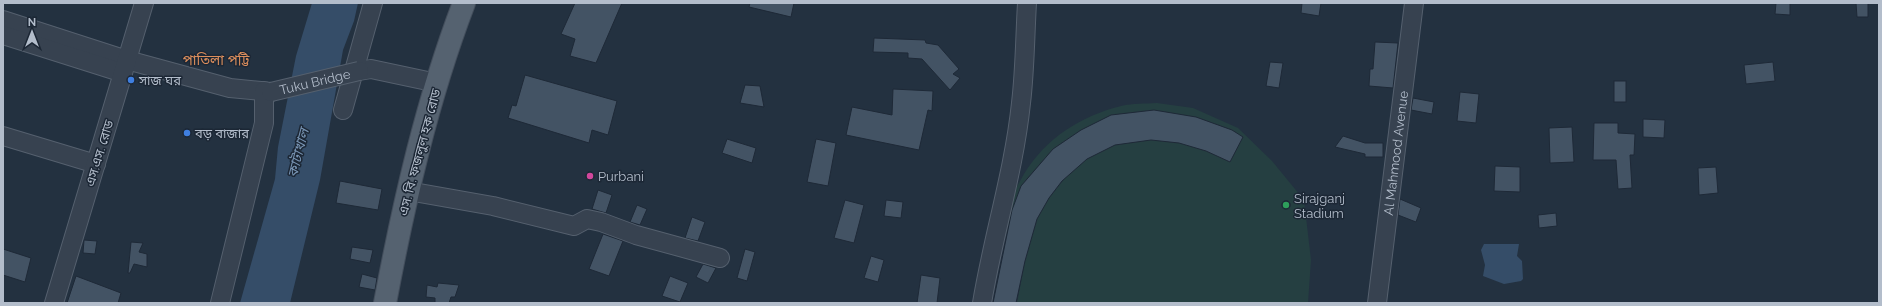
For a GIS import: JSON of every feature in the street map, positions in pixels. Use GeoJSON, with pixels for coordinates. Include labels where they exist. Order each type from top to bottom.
{"type":"FeatureCollection","features":[{"type":"Feature","properties":{"kind":"main road","name":"এস. বি. ফজলুল হক রোড"},"geometry":{"type":"LineString","coordinates":[[385,303],[408,191],[451,38],[464,3]]}},
{"type":"Feature","properties":{"kind":"street","name":"এস.এস. রোড"},"geometry":{"type":"LineString","coordinates":[[54,303],[144,3]]}},
{"type":"Feature","properties":{"kind":"street"},"geometry":{"type":"LineString","coordinates":[[343,110],[373,3]]}},
{"type":"Feature","properties":{"kind":"street"},"geometry":{"type":"LineString","coordinates":[[982,303],[990,254],[1007,186],[1021,103],[1027,3]]}},
{"type":"Feature","properties":{"kind":"street","name":"Al Mahmood Avenue"},"geometry":{"type":"LineString","coordinates":[[1377,303],[1414,3]]}},
{"type":"Feature","properties":{"kind":"street"},"geometry":{"type":"LineString","coordinates":[[3,20],[125,66]]}},
{"type":"Feature","properties":{"kind":"street"},"geometry":{"type":"LineString","coordinates":[[3,35],[125,66]]}},
{"type":"Feature","properties":{"kind":"street","name":"Tuku Bridge"},"geometry":{"type":"LineString","coordinates":[[125,66],[230,88],[268,91],[371,69],[438,83]]}},
{"type":"Feature","properties":{"kind":"street"},"geometry":{"type":"LineString","coordinates":[[220,303],[264,123],[268,91]]}},
{"type":"Feature","properties":{"kind":"street"},"geometry":{"type":"LineString","coordinates":[[3,136],[96,164]]}},
{"type":"Feature","properties":{"kind":"street"},"geometry":{"type":"LineString","coordinates":[[408,191],[493,206],[574,226],[587,219],[601,222],[636,235],[720,258]]}},
{"type":"Feature","properties":{"kind":"green space"},"geometry":{"type":"Polygon","coordinates":[[[1157,103],[1193,108],[1238,128],[1272,161],[1304,200],[1311,260],[1308,303],[1017,303],[1025,261],[1037,219],[1049,198],[1069,173],[1087,159],[1115,145],[1151,140],[1179,143],[1232,130],[1196,117],[1154,110],[1111,115],[1081,130],[1053,149],[1025,181],[1024,192],[1020,188],[1002,246],[1006,214],[1012,196],[1033,161],[1054,139],[1079,122],[1106,110],[1126,105],[1157,103]]]}},
{"type":"Feature","properties":{"kind":"water","name":"কাটাখাল"},"geometry":{"type":"Polygon","coordinates":[[[312,3],[358,3],[354,21],[343,50],[320,180],[290,303],[240,303],[275,179],[278,147],[296,56],[312,3]]]}},
{"type":"Feature","properties":{"kind":"water"},"geometry":{"type":"Polygon","coordinates":[[[1484,244],[1519,244],[1517,256],[1522,261],[1523,279],[1521,281],[1504,284],[1483,276],[1485,265],[1481,250],[1484,244]]]}},
{"type":"Feature","properties":{"kind":"building"},"geometry":{"type":"Polygon","coordinates":[[[575,3],[622,3],[596,63],[570,56],[575,39],[561,34],[575,3]]]}},
{"type":"Feature","properties":{"kind":"building"},"geometry":{"type":"Polygon","coordinates":[[[750,3],[794,3],[791,17],[749,7],[750,3]]]}},
{"type":"Feature","properties":{"kind":"building"},"geometry":{"type":"Polygon","coordinates":[[[1302,3],[1321,3],[1319,16],[1301,13],[1302,3]]]}},
{"type":"Feature","properties":{"kind":"building"},"geometry":{"type":"Polygon","coordinates":[[[1776,3],[1790,3],[1790,15],[1775,14],[1776,3]]]}},
{"type":"Feature","properties":{"kind":"building"},"geometry":{"type":"Polygon","coordinates":[[[1856,3],[1868,3],[1868,17],[1857,17],[1856,3]]]}},
{"type":"Feature","properties":{"kind":"building"},"geometry":{"type":"Polygon","coordinates":[[[874,38],[925,40],[926,43],[938,45],[959,69],[953,74],[960,78],[950,90],[922,59],[908,58],[908,53],[873,52],[874,38]]]}},
{"type":"Feature","properties":{"kind":"building"},"geometry":{"type":"Polygon","coordinates":[[[1375,42],[1398,43],[1393,88],[1369,86],[1370,69],[1373,69],[1375,42]]]}},
{"type":"Feature","properties":{"kind":"building"},"geometry":{"type":"Polygon","coordinates":[[[1270,62],[1283,63],[1279,88],[1266,86],[1270,62]]]}},
{"type":"Feature","properties":{"kind":"building"},"geometry":{"type":"Polygon","coordinates":[[[1773,62],[1775,81],[1746,84],[1744,65],[1773,62]]]}},
{"type":"Feature","properties":{"kind":"building"},"geometry":{"type":"Polygon","coordinates":[[[525,75],[617,101],[608,135],[592,130],[589,143],[508,118],[512,105],[516,106],[525,75]]]}},
{"type":"Feature","properties":{"kind":"building"},"geometry":{"type":"Polygon","coordinates":[[[1614,81],[1626,81],[1626,102],[1614,102],[1614,81]]]}},
{"type":"Feature","properties":{"kind":"building"},"geometry":{"type":"Polygon","coordinates":[[[745,85],[760,86],[764,107],[740,103],[745,85]]]}},
{"type":"Feature","properties":{"kind":"building"},"geometry":{"type":"Polygon","coordinates":[[[893,89],[933,91],[932,111],[928,110],[919,150],[846,135],[852,107],[892,115],[893,89]]]}},
{"type":"Feature","properties":{"kind":"building"},"geometry":{"type":"Polygon","coordinates":[[[1460,92],[1479,94],[1476,123],[1457,121],[1460,92]]]}},
{"type":"Feature","properties":{"kind":"building"},"geometry":{"type":"Polygon","coordinates":[[[1413,98],[1434,102],[1432,114],[1411,110],[1413,98]]]}},
{"type":"Feature","properties":{"kind":"building"},"geometry":{"type":"Polygon","coordinates":[[[1154,110],[1196,117],[1232,130],[1243,137],[1230,162],[1206,151],[1179,143],[1151,140],[1115,145],[1087,159],[1062,181],[1049,198],[1037,219],[1025,261],[1016,303],[993,303],[1012,210],[1021,186],[1053,149],[1081,130],[1111,115],[1154,110]]]}},
{"type":"Feature","properties":{"kind":"building"},"geometry":{"type":"Polygon","coordinates":[[[1643,119],[1665,120],[1664,138],[1643,137],[1643,119]]]}},
{"type":"Feature","properties":{"kind":"building"},"geometry":{"type":"Polygon","coordinates":[[[1594,123],[1618,123],[1618,133],[1635,134],[1634,155],[1630,155],[1632,188],[1618,189],[1616,160],[1593,160],[1594,123]]]}},
{"type":"Feature","properties":{"kind":"building"},"geometry":{"type":"Polygon","coordinates":[[[1572,127],[1574,162],[1550,163],[1549,128],[1572,127]]]}},
{"type":"Feature","properties":{"kind":"building"},"geometry":{"type":"Polygon","coordinates":[[[1343,136],[1365,143],[1383,143],[1383,157],[1365,157],[1365,154],[1335,147],[1343,136]]]}},
{"type":"Feature","properties":{"kind":"building"},"geometry":{"type":"Polygon","coordinates":[[[727,139],[756,148],[752,163],[722,153],[727,139]]]}},
{"type":"Feature","properties":{"kind":"building"},"geometry":{"type":"Polygon","coordinates":[[[816,139],[836,143],[828,186],[807,182],[816,139]]]}},
{"type":"Feature","properties":{"kind":"building"},"geometry":{"type":"Polygon","coordinates":[[[1495,166],[1520,167],[1520,192],[1494,191],[1495,166]]]}},
{"type":"Feature","properties":{"kind":"building"},"geometry":{"type":"Polygon","coordinates":[[[1716,167],[1718,193],[1699,195],[1698,168],[1716,167]]]}},
{"type":"Feature","properties":{"kind":"building"},"geometry":{"type":"Polygon","coordinates":[[[340,181],[382,189],[378,210],[336,203],[340,181]]]}},
{"type":"Feature","properties":{"kind":"building"},"geometry":{"type":"Polygon","coordinates":[[[598,190],[612,195],[606,213],[592,209],[598,190]]]}},
{"type":"Feature","properties":{"kind":"building"},"geometry":{"type":"Polygon","coordinates":[[[1400,199],[1421,208],[1416,222],[1398,215],[1400,199]]]}},
{"type":"Feature","properties":{"kind":"building"},"geometry":{"type":"Polygon","coordinates":[[[845,200],[864,205],[854,243],[834,238],[845,200]]]}},
{"type":"Feature","properties":{"kind":"building"},"geometry":{"type":"Polygon","coordinates":[[[886,200],[903,202],[901,218],[884,216],[886,200]]]}},
{"type":"Feature","properties":{"kind":"building"},"geometry":{"type":"Polygon","coordinates":[[[637,205],[647,209],[640,225],[630,222],[637,205]]]}},
{"type":"Feature","properties":{"kind":"building"},"geometry":{"type":"Polygon","coordinates":[[[1556,213],[1557,226],[1539,228],[1538,215],[1556,213]]]}},
{"type":"Feature","properties":{"kind":"building"},"geometry":{"type":"Polygon","coordinates":[[[692,217],[705,222],[698,241],[685,238],[692,217]]]}},
{"type":"Feature","properties":{"kind":"building"},"geometry":{"type":"Polygon","coordinates":[[[603,234],[623,241],[609,276],[589,269],[603,234]]]}},
{"type":"Feature","properties":{"kind":"building"},"geometry":{"type":"Polygon","coordinates":[[[84,240],[97,241],[95,254],[83,253],[84,240]]]}},
{"type":"Feature","properties":{"kind":"building"},"geometry":{"type":"Polygon","coordinates":[[[131,242],[143,243],[139,252],[147,254],[147,267],[134,264],[130,273],[128,273],[131,242]]]}},
{"type":"Feature","properties":{"kind":"building"},"geometry":{"type":"Polygon","coordinates":[[[352,247],[373,250],[370,263],[350,259],[352,247]]]}},
{"type":"Feature","properties":{"kind":"building"},"geometry":{"type":"Polygon","coordinates":[[[3,249],[31,258],[25,282],[3,275],[3,249]]]}},
{"type":"Feature","properties":{"kind":"building"},"geometry":{"type":"Polygon","coordinates":[[[745,249],[755,252],[747,281],[737,278],[745,249]]]}},
{"type":"Feature","properties":{"kind":"building"},"geometry":{"type":"Polygon","coordinates":[[[871,256],[884,260],[878,282],[864,278],[871,256]]]}},
{"type":"Feature","properties":{"kind":"building"},"geometry":{"type":"Polygon","coordinates":[[[703,264],[716,268],[708,283],[696,277],[703,264]]]}},
{"type":"Feature","properties":{"kind":"building"},"geometry":{"type":"Polygon","coordinates":[[[362,274],[377,278],[375,290],[359,287],[362,274]]]}},
{"type":"Feature","properties":{"kind":"building"},"geometry":{"type":"Polygon","coordinates":[[[921,275],[940,278],[937,303],[917,303],[921,275]]]}},
{"type":"Feature","properties":{"kind":"building"},"geometry":{"type":"Polygon","coordinates":[[[76,276],[121,293],[118,303],[67,303],[76,276]]]}},
{"type":"Feature","properties":{"kind":"building"},"geometry":{"type":"Polygon","coordinates":[[[670,276],[688,283],[680,302],[662,296],[670,276]]]}},
{"type":"Feature","properties":{"kind":"building"},"geometry":{"type":"Polygon","coordinates":[[[438,283],[459,285],[455,297],[451,297],[449,303],[435,303],[435,298],[426,297],[427,285],[437,287],[438,283]]]}},
{"type":"Feature","properties":{"kind":"place","name":"সাজ ঘর"},"geometry":{"type":"Point","coordinates":[131,80]}},
{"type":"Feature","properties":{"kind":"place","name":"বড় বাজার"},"geometry":{"type":"Point","coordinates":[187,133]}},
{"type":"Feature","properties":{"kind":"place","name":"Purbani"},"geometry":{"type":"Point","coordinates":[590,176]}},
{"type":"Feature","properties":{"kind":"place","name":"Sirajganj Stadium"},"geometry":{"type":"Point","coordinates":[1286,205]}},
{"type":"Feature","properties":{"kind":"district","name":"পাতিলা পট্টি"},"geometry":{"type":"Point","coordinates":[216,60]}}]}
